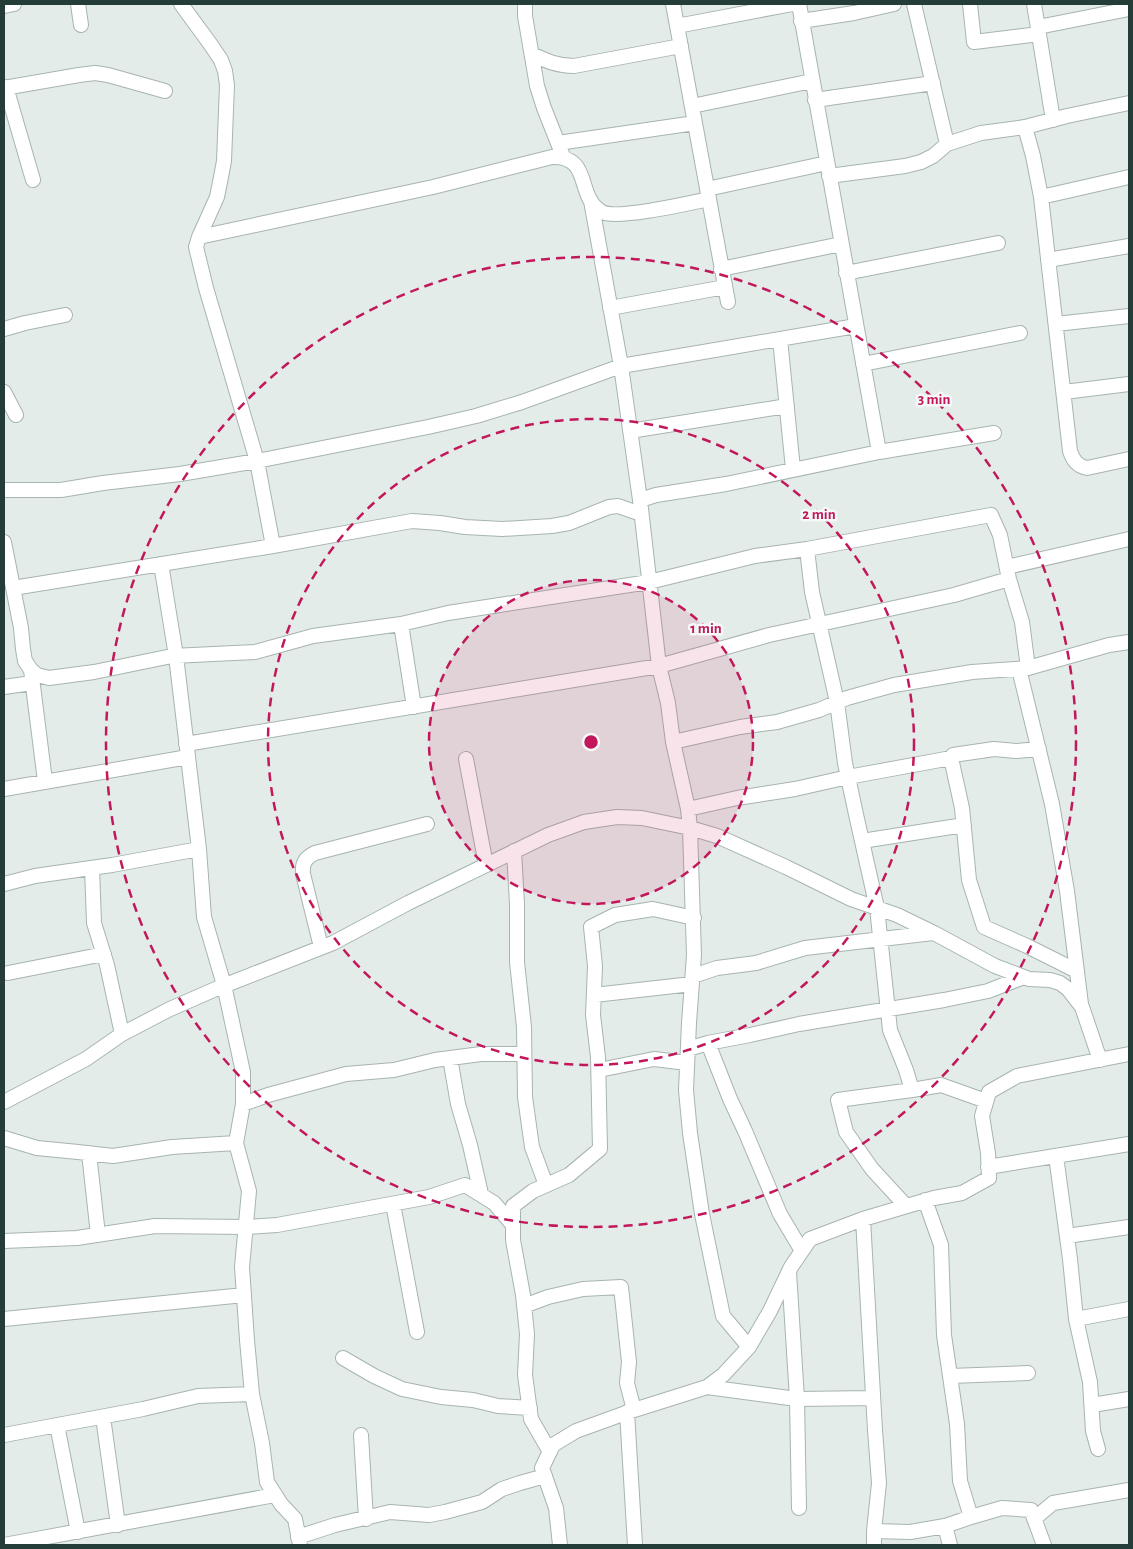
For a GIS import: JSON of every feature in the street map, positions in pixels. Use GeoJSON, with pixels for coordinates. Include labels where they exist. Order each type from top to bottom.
{"type":"FeatureCollection","features":[{"type":"Feature","properties":{"kind":"street"},"geometry":{"type":"LineString","coordinates":[[4,6],[14,4]]}},
{"type":"Feature","properties":{"kind":"street"},"geometry":{"type":"LineString","coordinates":[[78,4],[81,25]]}},
{"type":"Feature","properties":{"kind":"street"},"geometry":{"type":"LineString","coordinates":[[181,4],[221,60],[225,71],[227,85],[224,162],[217,197],[196,247],[257,461],[273,546]]}},
{"type":"Feature","properties":{"kind":"street"},"geometry":{"type":"LineString","coordinates":[[525,4],[537,86],[563,156]]}},
{"type":"Feature","properties":{"kind":"street"},"geometry":{"type":"LineString","coordinates":[[673,4],[728,302]]}},
{"type":"Feature","properties":{"kind":"street"},"geometry":{"type":"LineString","coordinates":[[677,26],[792,4]]}},
{"type":"Feature","properties":{"kind":"street"},"geometry":{"type":"LineString","coordinates":[[799,4],[879,452]]}},
{"type":"Feature","properties":{"kind":"street"},"geometry":{"type":"LineString","coordinates":[[802,21],[894,4]]}},
{"type":"Feature","properties":{"kind":"street"},"geometry":{"type":"LineString","coordinates":[[914,4],[947,144]]}},
{"type":"Feature","properties":{"kind":"street"},"geometry":{"type":"LineString","coordinates":[[970,4],[974,42],[1038,30],[1129,9]]}},
{"type":"Feature","properties":{"kind":"street"},"geometry":{"type":"LineString","coordinates":[[1034,4],[1053,120]]}},
{"type":"Feature","properties":{"kind":"street"},"geometry":{"type":"LineString","coordinates":[[532,54],[552,63],[574,66],[681,46]]}},
{"type":"Feature","properties":{"kind":"street"},"geometry":{"type":"LineString","coordinates":[[32,180],[5,88],[79,74],[94,73],[108,75],[165,91]]}},
{"type":"Feature","properties":{"kind":"street"},"geometry":{"type":"LineString","coordinates":[[692,106],[812,81]]}},
{"type":"Feature","properties":{"kind":"street"},"geometry":{"type":"LineString","coordinates":[[815,100],[933,83]]}},
{"type":"Feature","properties":{"kind":"street"},"geometry":{"type":"LineString","coordinates":[[591,201],[603,213],[616,214],[659,209],[708,194],[828,170],[905,166],[921,162],[933,156],[947,144],[981,133],[1025,127],[1129,103]]}},
{"type":"Feature","properties":{"kind":"street"},"geometry":{"type":"LineString","coordinates":[[558,142],[695,123]]}},
{"type":"Feature","properties":{"kind":"street"},"geometry":{"type":"LineString","coordinates":[[1025,127],[1041,197],[1070,451],[1076,463],[1081,467],[1087,468],[1129,458]]}},
{"type":"Feature","properties":{"kind":"street"},"geometry":{"type":"LineString","coordinates":[[199,237],[433,187],[552,156],[563,156],[577,166],[591,201],[621,366],[640,500],[660,666],[668,703],[673,742],[688,809],[694,918],[694,955],[686,1090],[691,1142],[702,1214],[723,1316],[749,1347]]}},
{"type":"Feature","properties":{"kind":"street"},"geometry":{"type":"LineString","coordinates":[[1041,197],[1129,176]]}},
{"type":"Feature","properties":{"kind":"street"},"geometry":{"type":"LineString","coordinates":[[846,273],[998,243]]}},
{"type":"Feature","properties":{"kind":"street"},"geometry":{"type":"LineString","coordinates":[[721,269],[841,244]]}},
{"type":"Feature","properties":{"kind":"street"},"geometry":{"type":"LineString","coordinates":[[1048,260],[1129,246]]}},
{"type":"Feature","properties":{"kind":"street"},"geometry":{"type":"LineString","coordinates":[[610,308],[725,287]]}},
{"type":"Feature","properties":{"kind":"street"},"geometry":{"type":"LineString","coordinates":[[4,329],[65,315]]}},
{"type":"Feature","properties":{"kind":"street"},"geometry":{"type":"LineString","coordinates":[[1056,324],[1129,316]]}},
{"type":"Feature","properties":{"kind":"street"},"geometry":{"type":"LineString","coordinates":[[4,490],[61,490],[180,474],[257,461],[476,416],[522,402],[621,366],[856,326]]}},
{"type":"Feature","properties":{"kind":"street"},"geometry":{"type":"LineString","coordinates":[[863,364],[1020,333]]}},
{"type":"Feature","properties":{"kind":"street"},"geometry":{"type":"LineString","coordinates":[[780,339],[793,469]]}},
{"type":"Feature","properties":{"kind":"street"},"geometry":{"type":"LineString","coordinates":[[1064,392],[1129,384]]}},
{"type":"Feature","properties":{"kind":"street"},"geometry":{"type":"LineString","coordinates":[[4,392],[16,415]]}},
{"type":"Feature","properties":{"kind":"street"},"geometry":{"type":"LineString","coordinates":[[630,431],[787,406]]}},
{"type":"Feature","properties":{"kind":"street"},"geometry":{"type":"LineString","coordinates":[[640,500],[879,452],[994,433]]}},
{"type":"Feature","properties":{"kind":"street"},"geometry":{"type":"LineString","coordinates":[[13,588],[273,546],[412,521],[502,529],[569,523],[610,507],[618,506],[641,514]]}},
{"type":"Feature","properties":{"kind":"street"},"geometry":{"type":"LineString","coordinates":[[4,687],[37,675],[49,678],[94,672],[176,656],[256,652],[313,636],[401,624],[448,613],[649,582],[755,556],[807,549],[991,515],[1000,535],[1008,573],[1022,622],[1023,669],[1052,804],[1067,891],[1082,1007],[1100,1060]]}},
{"type":"Feature","properties":{"kind":"street"},"geometry":{"type":"LineString","coordinates":[[4,789],[187,750],[414,707],[660,666],[769,635],[954,595],[1008,573],[1129,539]]}},
{"type":"Feature","properties":{"kind":"street"},"geometry":{"type":"LineString","coordinates":[[4,542],[20,628],[22,649],[32,676],[45,781]]}},
{"type":"Feature","properties":{"kind":"street"},"geometry":{"type":"LineString","coordinates":[[807,549],[812,592],[838,702],[848,777],[877,908],[882,940],[890,1030],[912,1090]]}},
{"type":"Feature","properties":{"kind":"street"},"geometry":{"type":"LineString","coordinates":[[161,564],[176,656],[199,850],[204,917],[224,986],[244,1072],[243,1104],[236,1143],[249,1191],[242,1267],[252,1394],[262,1443],[267,1482],[281,1504],[295,1519],[299,1541],[335,1525],[390,1512],[429,1515],[445,1512],[482,1502],[502,1489],[545,1476]]}},
{"type":"Feature","properties":{"kind":"street"},"geometry":{"type":"LineString","coordinates":[[401,624],[414,707]]}},
{"type":"Feature","properties":{"kind":"street"},"geometry":{"type":"LineString","coordinates":[[673,742],[740,727],[777,722],[894,685],[972,672],[1023,669],[1109,645],[1129,642]]}},
{"type":"Feature","properties":{"kind":"street"},"geometry":{"type":"LineString","coordinates":[[688,809],[951,758],[953,755],[994,750],[1039,749]]}},
{"type":"Feature","properties":{"kind":"street"},"geometry":{"type":"LineString","coordinates":[[466,758],[486,865]]}},
{"type":"Feature","properties":{"kind":"street"},"geometry":{"type":"LineString","coordinates":[[951,758],[962,808],[969,880],[984,927],[1028,946],[1077,971]]}},
{"type":"Feature","properties":{"kind":"street"},"geometry":{"type":"LineString","coordinates":[[4,1102],[86,1059],[122,1034],[170,1009],[333,943],[408,903],[548,835],[584,822],[617,817],[642,818],[717,836],[851,899],[877,908],[934,933],[995,966],[1024,977],[1060,983],[1068,989],[1082,1007]]}},
{"type":"Feature","properties":{"kind":"street"},"geometry":{"type":"LineString","coordinates":[[321,947],[303,874],[302,866],[304,861],[315,853],[427,824]]}},
{"type":"Feature","properties":{"kind":"street"},"geometry":{"type":"LineString","coordinates":[[862,841],[964,825]]}},
{"type":"Feature","properties":{"kind":"street"},"geometry":{"type":"LineString","coordinates":[[4,884],[35,876],[199,850]]}},
{"type":"Feature","properties":{"kind":"street"},"geometry":{"type":"LineString","coordinates":[[514,851],[517,904],[517,962],[524,1027],[525,1097],[532,1147],[546,1185]]}},
{"type":"Feature","properties":{"kind":"street"},"geometry":{"type":"LineString","coordinates":[[92,868],[94,923],[104,954],[122,1034]]}},
{"type":"Feature","properties":{"kind":"street"},"geometry":{"type":"LineString","coordinates":[[550,1452],[532,1419],[525,1375],[527,1334],[513,1240],[513,1206],[533,1191],[569,1176],[600,1149],[599,1070],[593,1016],[595,966],[591,927],[615,915],[653,909],[694,918]]}},
{"type":"Feature","properties":{"kind":"street"},"geometry":{"type":"LineString","coordinates":[[594,995],[692,980],[717,968],[756,963],[805,948],[934,933]]}},
{"type":"Feature","properties":{"kind":"street"},"geometry":{"type":"LineString","coordinates":[[8,974],[104,954]]}},
{"type":"Feature","properties":{"kind":"street"},"geometry":{"type":"LineString","coordinates":[[599,1070],[654,1059],[688,1056],[708,1043],[799,1024],[988,992],[1024,977]]}},
{"type":"Feature","properties":{"kind":"street"},"geometry":{"type":"LineString","coordinates":[[708,1043],[780,1214],[802,1251]]}},
{"type":"Feature","properties":{"kind":"street"},"geometry":{"type":"LineString","coordinates":[[243,1104],[268,1095],[346,1074],[394,1070],[435,1060],[480,1054],[524,1054]]}},
{"type":"Feature","properties":{"kind":"street"},"geometry":{"type":"LineString","coordinates":[[560,1545],[556,1508],[542,1468],[553,1444],[576,1431],[707,1387],[723,1376],[749,1347],[770,1311],[789,1272],[810,1239],[863,1218],[925,1200],[962,1193],[989,1178],[988,1153],[982,1116],[989,1092],[1017,1076],[1129,1054]]}},
{"type":"Feature","properties":{"kind":"street"},"geometry":{"type":"LineString","coordinates":[[450,1058],[458,1104],[470,1145],[480,1194]]}},
{"type":"Feature","properties":{"kind":"street"},"geometry":{"type":"LineString","coordinates":[[906,1206],[872,1168],[846,1132],[838,1100],[941,1085],[986,1101]]}},
{"type":"Feature","properties":{"kind":"street"},"geometry":{"type":"LineString","coordinates":[[4,1138],[37,1148],[113,1156],[172,1146],[236,1143]]}},
{"type":"Feature","properties":{"kind":"street"},"geometry":{"type":"LineString","coordinates":[[988,1168],[1129,1144]]}},
{"type":"Feature","properties":{"kind":"street"},"geometry":{"type":"LineString","coordinates":[[89,1153],[98,1235]]}},
{"type":"Feature","properties":{"kind":"street"},"geometry":{"type":"LineString","coordinates":[[1056,1156],[1076,1319],[1090,1382],[1093,1431],[1098,1449]]}},
{"type":"Feature","properties":{"kind":"street"},"geometry":{"type":"LineString","coordinates":[[4,1241],[77,1238],[155,1226],[247,1227],[277,1225],[429,1197],[465,1184],[494,1203],[513,1225]]}},
{"type":"Feature","properties":{"kind":"street"},"geometry":{"type":"LineString","coordinates":[[925,1200],[941,1245],[944,1335],[957,1424],[960,1481],[971,1517]]}},
{"type":"Feature","properties":{"kind":"street"},"geometry":{"type":"LineString","coordinates":[[394,1204],[417,1332]]}},
{"type":"Feature","properties":{"kind":"street"},"geometry":{"type":"LineString","coordinates":[[863,1218],[879,1483],[874,1538],[945,1526],[1002,1508],[1031,1510],[1044,1545]]}},
{"type":"Feature","properties":{"kind":"street"},"geometry":{"type":"LineString","coordinates":[[1067,1236],[1129,1226]]}},
{"type":"Feature","properties":{"kind":"street"},"geometry":{"type":"LineString","coordinates":[[789,1272],[797,1400],[799,1508]]}},
{"type":"Feature","properties":{"kind":"street"},"geometry":{"type":"LineString","coordinates":[[524,1306],[548,1297],[583,1289],[621,1287],[629,1362],[627,1383],[631,1411],[635,1545]]}},
{"type":"Feature","properties":{"kind":"street"},"geometry":{"type":"LineString","coordinates":[[4,1319],[244,1295]]}},
{"type":"Feature","properties":{"kind":"street"},"geometry":{"type":"LineString","coordinates":[[1076,1319],[1129,1309]]}},
{"type":"Feature","properties":{"kind":"street"},"geometry":{"type":"LineString","coordinates":[[343,1358],[374,1376],[402,1389],[419,1394],[473,1400],[498,1406],[530,1408]]}},
{"type":"Feature","properties":{"kind":"street"},"geometry":{"type":"LineString","coordinates":[[950,1376],[1028,1374]]}},
{"type":"Feature","properties":{"kind":"street"},"geometry":{"type":"LineString","coordinates":[[707,1387],[797,1400],[873,1398]]}},
{"type":"Feature","properties":{"kind":"street"},"geometry":{"type":"LineString","coordinates":[[4,1435],[143,1409],[198,1396],[252,1394]]}},
{"type":"Feature","properties":{"kind":"street"},"geometry":{"type":"LineString","coordinates":[[1092,1405],[1129,1399]]}},
{"type":"Feature","properties":{"kind":"street"},"geometry":{"type":"LineString","coordinates":[[103,1417],[118,1525]]}},
{"type":"Feature","properties":{"kind":"street"},"geometry":{"type":"LineString","coordinates":[[57,1425],[78,1532]]}},
{"type":"Feature","properties":{"kind":"street"},"geometry":{"type":"LineString","coordinates":[[361,1435],[366,1518]]}},
{"type":"Feature","properties":{"kind":"street"},"geometry":{"type":"LineString","coordinates":[[1034,1519],[1053,1503],[1129,1490]]}},
{"type":"Feature","properties":{"kind":"street"},"geometry":{"type":"LineString","coordinates":[[4,1545],[275,1495]]}},
{"type":"Feature","properties":{"kind":"street"},"geometry":{"type":"LineString","coordinates":[[945,1526],[950,1545]]}}]}
